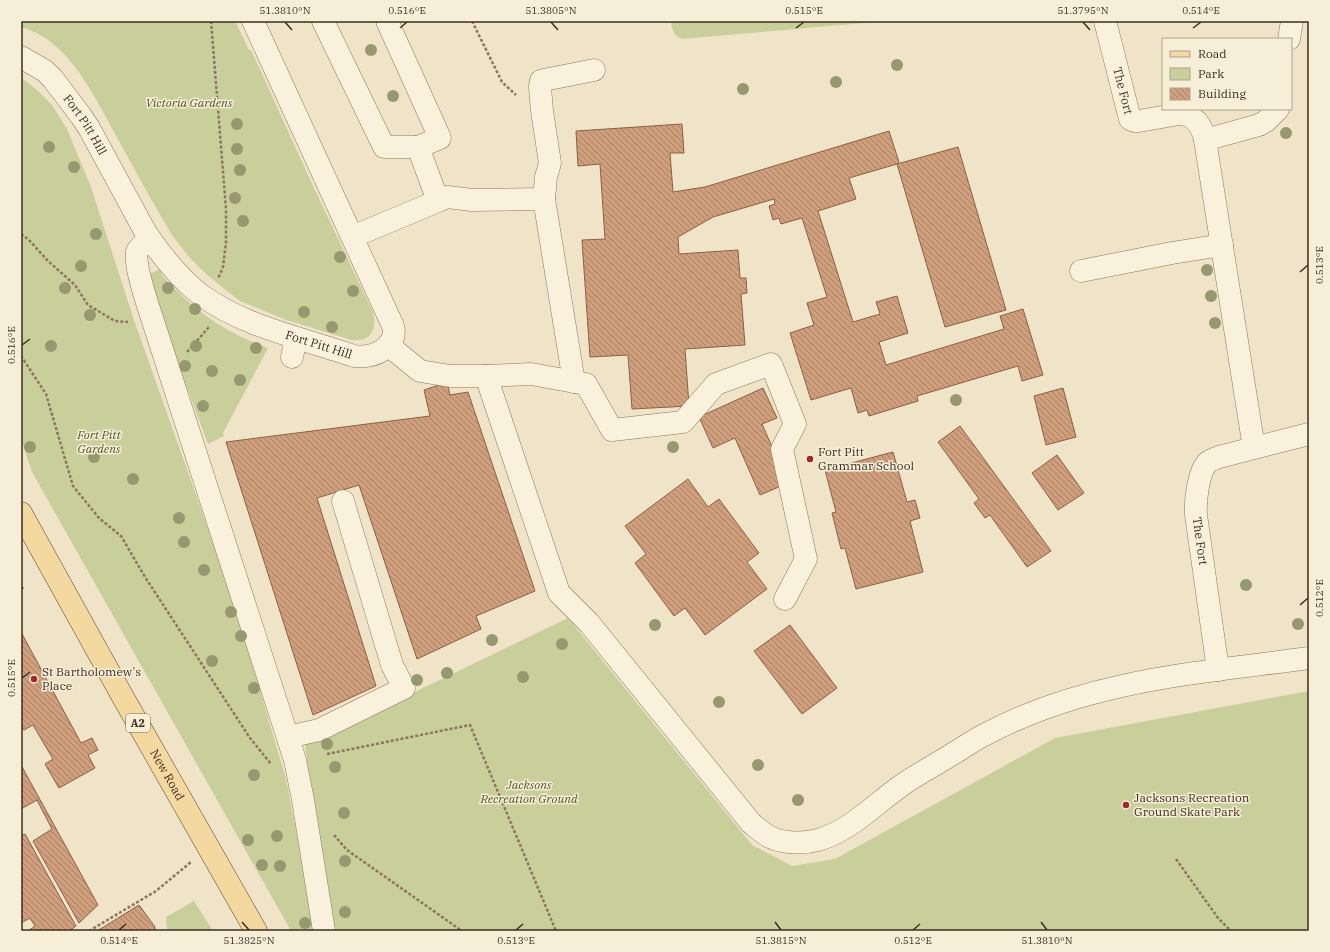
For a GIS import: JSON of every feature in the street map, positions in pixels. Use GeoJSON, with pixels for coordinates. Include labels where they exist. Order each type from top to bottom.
{"type":"FeatureCollection","features":[{"type":"Feature","properties":{"kind":"main road","name":"New Road"},"geometry":{"type":"LineString","coordinates":[[21,513],[120,692],[256,931]]}},
{"type":"Feature","properties":{"kind":"street"},"geometry":{"type":"LineString","coordinates":[[253,21],[393,326],[395,333],[388,346],[420,371],[450,376],[531,374],[586,384],[612,430],[683,422],[716,384],[771,364],[796,424],[782,449],[806,558],[785,599]]}},
{"type":"Feature","properties":{"kind":"street"},"geometry":{"type":"LineString","coordinates":[[322,21],[384,147],[418,147],[440,138],[387,21]]}},
{"type":"Feature","properties":{"kind":"street","name":"The Fort"},"geometry":{"type":"LineString","coordinates":[[1105,21],[1130,119],[1134,122],[1139,122],[1185,114],[1197,121],[1202,126],[1206,140],[1254,448]]}},
{"type":"Feature","properties":{"kind":"street"},"geometry":{"type":"LineString","coordinates":[[1289,38],[1292,21]]}},
{"type":"Feature","properties":{"kind":"street","name":"Fort Pitt Hill"},"geometry":{"type":"LineString","coordinates":[[21,57],[45,71],[53,79],[89,128],[118,184],[156,249],[183,279],[207,299],[244,318],[294,348],[357,357],[374,355],[388,346]]}},
{"type":"Feature","properties":{"kind":"street"},"geometry":{"type":"LineString","coordinates":[[574,382],[544,199],[546,177],[550,163],[542,111],[540,85],[543,80],[594,70]]}},
{"type":"Feature","properties":{"kind":"street"},"geometry":{"type":"LineString","coordinates":[[1206,140],[1259,125],[1266,121],[1277,110]]}},
{"type":"Feature","properties":{"kind":"street"},"geometry":{"type":"LineString","coordinates":[[418,147],[438,200]]}},
{"type":"Feature","properties":{"kind":"street"},"geometry":{"type":"LineString","coordinates":[[352,236],[438,200],[447,198],[472,200],[544,199]]}},
{"type":"Feature","properties":{"kind":"street"},"geometry":{"type":"LineString","coordinates":[[150,240],[138,249],[136,258],[152,318],[296,760],[324,931]]}},
{"type":"Feature","properties":{"kind":"street"},"geometry":{"type":"LineString","coordinates":[[1081,272],[1222,245]]}},
{"type":"Feature","properties":{"kind":"street"},"geometry":{"type":"LineString","coordinates":[[486,376],[559,593],[589,623],[751,822],[766,835],[782,841],[800,843],[819,839],[843,829],[902,785],[981,736],[1058,702],[1162,677],[1309,658]]}},
{"type":"Feature","properties":{"kind":"street","name":"The Fort"},"geometry":{"type":"LineString","coordinates":[[1218,670],[1196,515],[1196,498],[1202,476],[1208,462],[1218,457],[1309,434]]}},
{"type":"Feature","properties":{"kind":"street"},"geometry":{"type":"LineString","coordinates":[[288,737],[319,730],[404,688],[392,665],[343,501]]}},
{"type":"Feature","properties":{"kind":"path"},"geometry":{"type":"LineString","coordinates":[[207,299],[223,267],[227,216],[211,21]]}},
{"type":"Feature","properties":{"kind":"path"},"geometry":{"type":"LineString","coordinates":[[472,21],[502,82],[517,96],[542,111]]}},
{"type":"Feature","properties":{"kind":"path"},"geometry":{"type":"LineString","coordinates":[[21,234],[75,285],[88,305],[115,321],[135,324],[152,318]]}},
{"type":"Feature","properties":{"kind":"path"},"geometry":{"type":"LineString","coordinates":[[21,356],[46,394],[73,486],[99,518],[121,536],[145,577],[250,738],[270,764],[470,725],[556,931]]}},
{"type":"Feature","properties":{"kind":"path"},"geometry":{"type":"LineString","coordinates":[[21,589],[25,586]]}},
{"type":"Feature","properties":{"kind":"path"},"geometry":{"type":"LineString","coordinates":[[89,931],[156,890],[209,847]]}},
{"type":"Feature","properties":{"kind":"path"},"geometry":{"type":"LineString","coordinates":[[347,850],[462,931]]}},
{"type":"Feature","properties":{"kind":"path"},"geometry":{"type":"LineString","coordinates":[[1176,859],[1218,918],[1231,931]]}},
{"type":"Feature","properties":{"kind":"green space","name":"Victoria Gardens"},"geometry":{"type":"Polygon","coordinates":[[[21,21],[235,21],[249,50],[251,50],[373,312],[374,324],[371,334],[363,339],[351,340],[284,319],[240,301],[205,273],[188,256],[172,235],[98,103],[78,71],[53,43],[38,33],[21,27],[21,21]]]}},
{"type":"Feature","properties":{"kind":"green space"},"geometry":{"type":"Polygon","coordinates":[[[671,21],[886,21],[682,39],[675,34],[671,21]]]}},
{"type":"Feature","properties":{"kind":"green space","name":"Fort Pitt Gardens"},"geometry":{"type":"Polygon","coordinates":[[[21,77],[52,105],[67,129],[91,187],[135,323],[233,599],[286,779],[316,931],[291,931],[32,472],[21,440],[21,77]]]}},
{"type":"Feature","properties":{"kind":"green space"},"geometry":{"type":"Polygon","coordinates":[[[163,267],[161,274],[197,309],[236,334],[268,348],[223,433],[224,436],[208,444],[152,294],[147,276],[163,267]]]}},
{"type":"Feature","properties":{"kind":"green space","name":"Jacksons Recreation Ground"},"geometry":{"type":"Polygon","coordinates":[[[568,618],[752,845],[792,866],[835,859],[1055,738],[1309,691],[1309,931],[328,931],[305,745],[568,618]]]}},
{"type":"Feature","properties":{"kind":"green space"},"geometry":{"type":"Polygon","coordinates":[[[194,901],[213,931],[167,931],[166,917],[194,901]]]}},
{"type":"Feature","properties":{"kind":"building"},"geometry":{"type":"Polygon","coordinates":[[[682,124],[684,153],[670,153],[673,192],[705,187],[889,131],[899,162],[897,164],[849,178],[856,199],[818,211],[853,322],[880,314],[876,302],[897,296],[908,333],[879,342],[886,365],[1004,329],[1000,316],[1023,309],[1043,375],[1022,381],[1018,366],[917,396],[918,401],[869,416],[867,410],[858,413],[851,388],[811,400],[790,333],[814,325],[807,303],[827,297],[802,218],[781,224],[779,218],[773,220],[769,206],[775,204],[774,199],[713,217],[678,237],[679,254],[738,250],[740,278],[746,278],[747,293],[741,294],[745,345],[685,349],[689,406],[632,409],[628,355],[590,357],[582,240],[605,239],[600,164],[578,166],[576,131],[682,124]]]}},
{"type":"Feature","properties":{"kind":"building"},"geometry":{"type":"Polygon","coordinates":[[[958,147],[1006,310],[945,327],[897,164],[958,147]]]}},
{"type":"Feature","properties":{"kind":"building"},"geometry":{"type":"Polygon","coordinates":[[[439,385],[448,386],[450,395],[468,392],[535,591],[476,616],[481,629],[417,659],[359,485],[317,498],[376,686],[313,715],[226,442],[430,416],[424,390],[439,385]]]}},
{"type":"Feature","properties":{"kind":"building"},"geometry":{"type":"Polygon","coordinates":[[[763,388],[777,418],[762,424],[788,483],[760,495],[735,438],[713,448],[699,417],[763,388]]]}},
{"type":"Feature","properties":{"kind":"building"},"geometry":{"type":"Polygon","coordinates":[[[1063,388],[1076,437],[1046,445],[1034,396],[1063,388]]]}},
{"type":"Feature","properties":{"kind":"building"},"geometry":{"type":"Polygon","coordinates":[[[960,426],[1051,551],[1027,567],[990,515],[985,518],[974,503],[979,499],[938,442],[960,426]]]}},
{"type":"Feature","properties":{"kind":"building"},"geometry":{"type":"Polygon","coordinates":[[[893,452],[907,502],[915,500],[920,518],[910,521],[923,572],[856,589],[845,548],[841,549],[832,513],[836,512],[825,470],[893,452]]]}},
{"type":"Feature","properties":{"kind":"building"},"geometry":{"type":"Polygon","coordinates":[[[1057,455],[1084,493],[1058,510],[1032,473],[1057,455]]]}},
{"type":"Feature","properties":{"kind":"building"},"geometry":{"type":"Polygon","coordinates":[[[688,479],[708,507],[719,499],[759,553],[747,562],[767,589],[705,635],[685,608],[674,616],[635,563],[646,554],[625,526],[688,479]]]}},
{"type":"Feature","properties":{"kind":"building"},"geometry":{"type":"Polygon","coordinates":[[[790,625],[837,688],[802,714],[754,651],[790,625]]]}},
{"type":"Feature","properties":{"kind":"building","name":"St Bartholomew's Place"},"geometry":{"type":"Polygon","coordinates":[[[21,632],[81,743],[92,738],[98,750],[88,755],[95,768],[59,788],[45,764],[53,759],[33,725],[24,730],[21,726],[21,632]]]}},
{"type":"Feature","properties":{"kind":"building"},"geometry":{"type":"Polygon","coordinates":[[[21,765],[98,905],[79,923],[33,841],[52,829],[37,800],[21,809],[21,765]]]}},
{"type":"Feature","properties":{"kind":"building"},"geometry":{"type":"Polygon","coordinates":[[[25,834],[76,926],[69,931],[28,931],[35,926],[30,918],[21,923],[21,836],[25,834]]]}},
{"type":"Feature","properties":{"kind":"building"},"geometry":{"type":"Polygon","coordinates":[[[139,905],[155,927],[155,931],[97,931],[139,905]]]}},
{"type":"Feature","properties":{"kind":"place","name":"Fort Pitt Grammar School"},"geometry":{"type":"Point","coordinates":[810,459]}},
{"type":"Feature","properties":{"kind":"place","name":"St Bartholomew's Place"},"geometry":{"type":"Point","coordinates":[34,679]}},
{"type":"Feature","properties":{"kind":"place","name":"Jacksons Recreation Ground Skate Park"},"geometry":{"type":"Point","coordinates":[1126,805]}}]}
